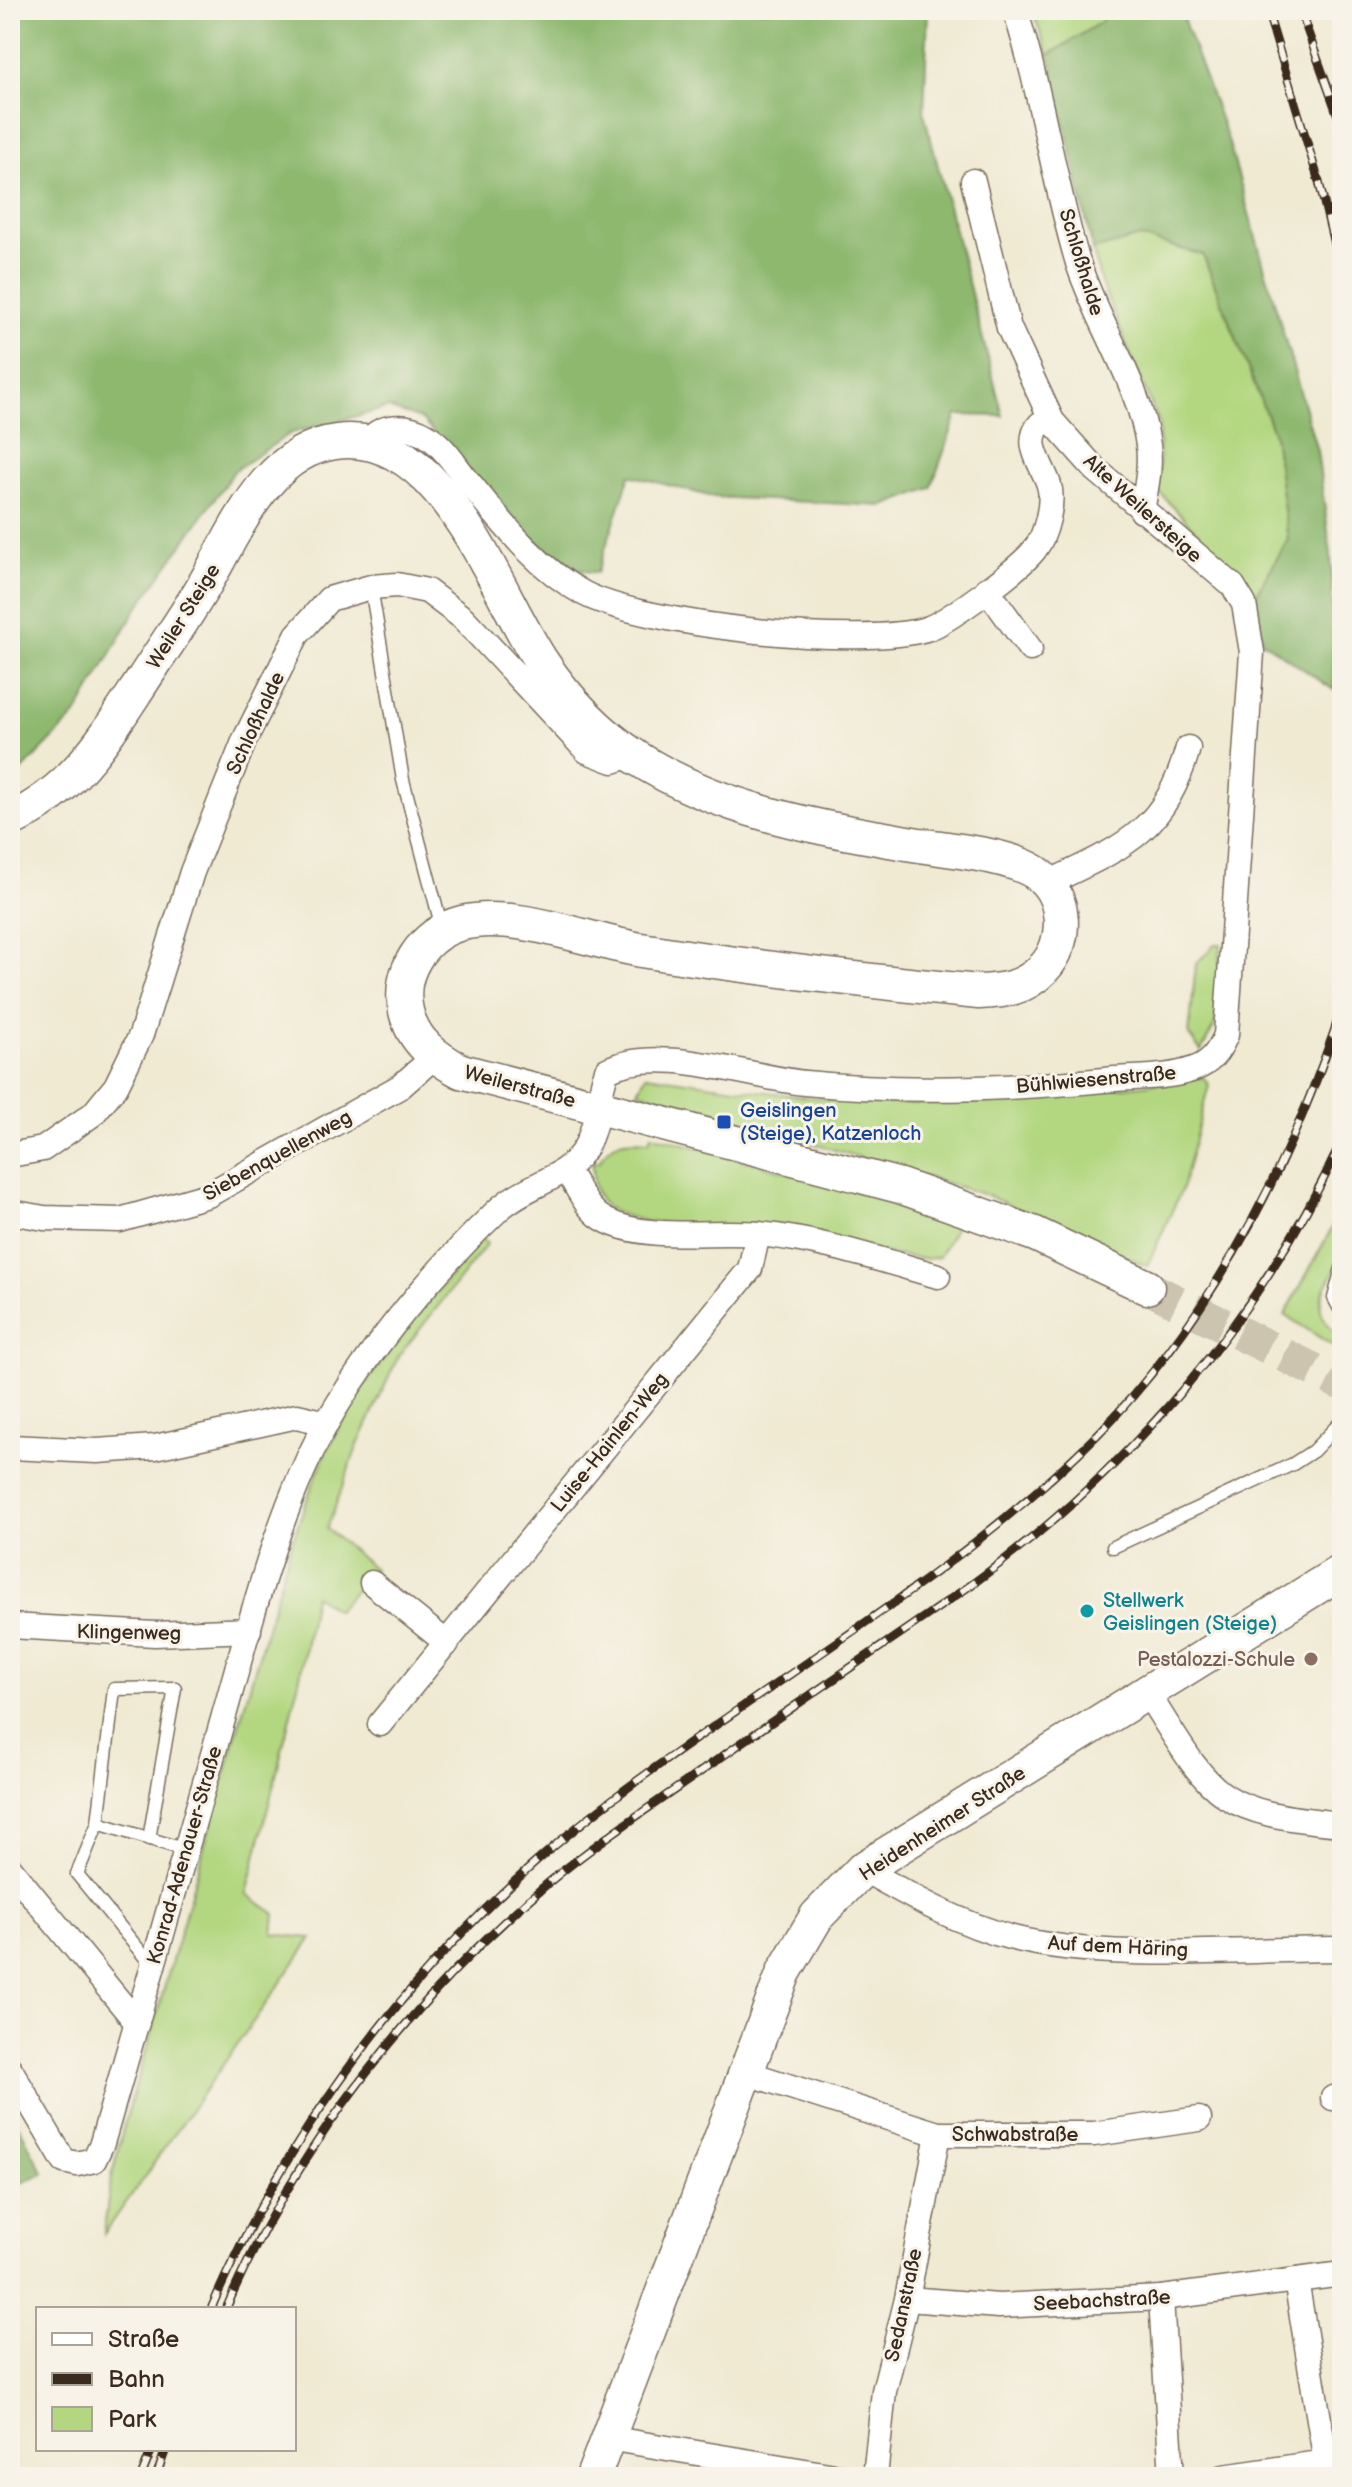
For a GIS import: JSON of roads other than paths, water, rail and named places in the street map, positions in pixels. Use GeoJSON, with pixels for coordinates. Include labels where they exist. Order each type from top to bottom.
{"type":"FeatureCollection","features":[{"type":"Feature","properties":{"kind":"street","name":"Schloßhalde"},"geometry":{"type":"LineString","coordinates":[[1015,10],[1041,98],[1078,262],[1140,413],[1148,445],[1148,475],[1142,511]]}},
{"type":"Feature","properties":{"kind":"street","name":"Alte Weilersteige"},"geometry":{"type":"LineString","coordinates":[[973,181],[1009,328],[1052,421],[1095,469],[1233,586],[1244,604],[1252,652]]}},
{"type":"Feature","properties":{"kind":"street"},"geometry":{"type":"LineString","coordinates":[[434,1057],[414,1030],[404,1000],[405,978],[412,962],[443,930],[463,923],[513,922],[638,950],[829,977],[1001,991],[1035,977],[1050,962],[1061,923],[1058,900],[1048,883],[1019,865],[835,831],[773,815],[704,793],[632,755],[569,699],[542,663],[456,512],[427,477],[398,454],[368,443],[379,431],[393,427],[425,434],[541,564],[584,594],[644,613],[717,627],[866,636],[929,628],[987,589],[1036,549],[1048,516],[1050,488],[1034,449],[1034,434],[1040,424],[1052,421]]}},
{"type":"Feature","properties":{"kind":"street","name":"Weiler Steige"},"geometry":{"type":"LineString","coordinates":[[10,820],[57,791],[92,755],[202,589],[268,481],[299,454],[317,446],[337,441],[368,443]]}},
{"type":"Feature","properties":{"kind":"street","name":"Schloßhalde"},"geometry":{"type":"LineString","coordinates":[[10,1155],[43,1149],[93,1114],[116,1086],[141,1035],[192,872],[245,739],[297,635],[329,599],[371,587],[397,585],[427,591],[463,618],[587,751],[613,761],[632,755]]}},
{"type":"Feature","properties":{"kind":"street"},"geometry":{"type":"LineString","coordinates":[[987,589],[1030,649]]}},
{"type":"Feature","properties":{"kind":"street","name":"Bühlwiesenstraße"},"geometry":{"type":"LineString","coordinates":[[596,1106],[607,1070],[624,1061],[655,1060],[805,1083],[922,1088],[1046,1085],[1174,1073],[1206,1063],[1218,1052],[1226,1035],[1252,652]]}},
{"type":"Feature","properties":{"kind":"street"},"geometry":{"type":"LineString","coordinates":[[1048,883],[1135,840],[1173,791],[1188,748]]}},
{"type":"Feature","properties":{"kind":"street","name":"Weilerstraße"},"geometry":{"type":"LineString","coordinates":[[434,1057],[493,1082],[900,1186],[1035,1234],[1147,1287]]}},
{"type":"Feature","properties":{"kind":"street","name":"Siebenquellenweg"},"geometry":{"type":"LineString","coordinates":[[10,1212],[44,1218],[120,1220],[208,1195],[401,1086],[434,1057]]}},
{"type":"Feature","properties":{"kind":"street"},"geometry":{"type":"LineString","coordinates":[[596,1106],[586,1146],[566,1170],[580,1187],[584,1202],[593,1213],[622,1227],[649,1232],[758,1234],[818,1242],[938,1276]]}},
{"type":"Feature","properties":{"kind":"street","name":"Konrad-Adenauer-Straße"},"geometry":{"type":"LineString","coordinates":[[10,2069],[64,2161],[77,2164],[94,2160],[102,2143],[249,1630],[301,1473],[327,1423],[389,1333],[499,1209],[522,1190],[566,1170]]}},
{"type":"Feature","properties":{"kind":"street","name":"Luise-Hainlen-Weg"},"geometry":{"type":"LineString","coordinates":[[380,1724],[750,1269],[758,1234]]}},
{"type":"Feature","properties":{"kind":"street"},"geometry":{"type":"LineString","coordinates":[[10,1447],[97,1451],[155,1447],[297,1416],[327,1423]]}},
{"type":"Feature","properties":{"kind":"street","name":"Heidenheimer Straße"},"geometry":{"type":"LineString","coordinates":[[593,2477],[744,2072],[784,1972],[817,1916],[863,1869],[1342,1571]]}},
{"type":"Feature","properties":{"kind":"street"},"geometry":{"type":"LineString","coordinates":[[372,1583],[447,1643]]}},
{"type":"Feature","properties":{"kind":"street","name":"Klingenweg"},"geometry":{"type":"LineString","coordinates":[[10,1626],[155,1634],[249,1630]]}},
{"type":"Feature","properties":{"kind":"street"},"geometry":{"type":"LineString","coordinates":[[1148,1694],[1199,1775],[1212,1789],[1254,1812],[1342,1824]]}},
{"type":"Feature","properties":{"kind":"street"},"geometry":{"type":"LineString","coordinates":[[10,1868],[137,2023]]}},
{"type":"Feature","properties":{"kind":"street","name":"Auf dem Häring"},"geometry":{"type":"LineString","coordinates":[[863,1869],[928,1906],[1011,1937],[1069,1948],[1342,1949]]}},
{"type":"Feature","properties":{"kind":"street","name":"Schwabstraße"},"geometry":{"type":"LineString","coordinates":[[744,2072],[938,2134],[1094,2134],[1199,2119]]}},
{"type":"Feature","properties":{"kind":"street","name":"Sedanstraße"},"geometry":{"type":"LineString","coordinates":[[875,2477],[880,2411],[907,2299],[938,2134]]}},
{"type":"Feature","properties":{"kind":"street","name":"Seebachstraße"},"geometry":{"type":"LineString","coordinates":[[907,2299],[999,2306],[1161,2298],[1342,2274]]}},
{"type":"Feature","properties":{"kind":"street"},"geometry":{"type":"LineString","coordinates":[[1223,2477],[1334,2461],[1296,2280]]}},
{"type":"Feature","properties":{"kind":"street"},"geometry":{"type":"LineString","coordinates":[[1161,2298],[1172,2477]]}},
{"type":"Feature","properties":{"kind":"street"},"geometry":{"type":"LineString","coordinates":[[607,2438],[841,2477]]}},
{"type":"Feature","properties":{"kind":"lane"},"geometry":{"type":"LineString","coordinates":[[371,587],[403,780],[443,930]]}},
{"type":"Feature","properties":{"kind":"lane"},"geometry":{"type":"LineString","coordinates":[[1342,1268],[1334,1298],[1342,1313]]}},
{"type":"Feature","properties":{"kind":"lane"},"geometry":{"type":"LineString","coordinates":[[1113,1547],[1293,1464],[1313,1451],[1342,1421]]}},
{"type":"Feature","properties":{"kind":"lane"},"geometry":{"type":"LineString","coordinates":[[149,1839],[175,1688],[114,1689],[98,1823],[77,1874],[153,1967]]}},
{"type":"Feature","properties":{"kind":"lane"},"geometry":{"type":"LineString","coordinates":[[98,1823],[186,1850]]}},
{"type":"Feature","properties":{"kind":"tunnel"},"geometry":{"type":"LineString","coordinates":[[1147,1287],[1342,1384]]}},
{"type":"Feature","properties":{"kind":"railway"},"geometry":{"type":"LineString","coordinates":[[1267,10],[1319,182],[1342,277]]}},
{"type":"Feature","properties":{"kind":"railway"},"geometry":{"type":"LineString","coordinates":[[1300,10],[1342,127]]}},
{"type":"Feature","properties":{"kind":"railway"},"geometry":{"type":"LineString","coordinates":[[212,2307],[246,2234],[287,2161],[332,2092],[381,2025],[435,1962],[492,1903],[553,1847],[618,1795],[926,1580],[985,1534],[1043,1486],[1098,1434],[1139,1388],[1177,1339],[1244,1235],[1299,1123],[1342,1008]]}},
{"type":"Feature","properties":{"kind":"railway"},"geometry":{"type":"LineString","coordinates":[[227,2307],[254,2249],[323,2133],[362,2078],[450,1976],[497,1928],[585,1854],[971,1585],[1084,1492],[1185,1387],[1230,1330],[1309,1207],[1342,1141]]}},
{"type":"Feature","properties":{"kind":"railway"},"geometry":{"type":"LineString","coordinates":[[141,2477],[151,2451]]}},
{"type":"Feature","properties":{"kind":"railway"},"geometry":{"type":"LineString","coordinates":[[156,2477],[165,2451]]}},
{"type":"Feature","properties":{"kind":"place","name":"Geislingen (Steige), Katzenloch"},"geometry":{"type":"Point","coordinates":[724,1122]}},
{"type":"Feature","properties":{"kind":"place","name":"Stellwerk Geislingen (Steige)"},"geometry":{"type":"Point","coordinates":[1087,1611]}},
{"type":"Feature","properties":{"kind":"place","name":"Pestalozzi-Schule"},"geometry":{"type":"Point","coordinates":[1311,1659]}}]}
